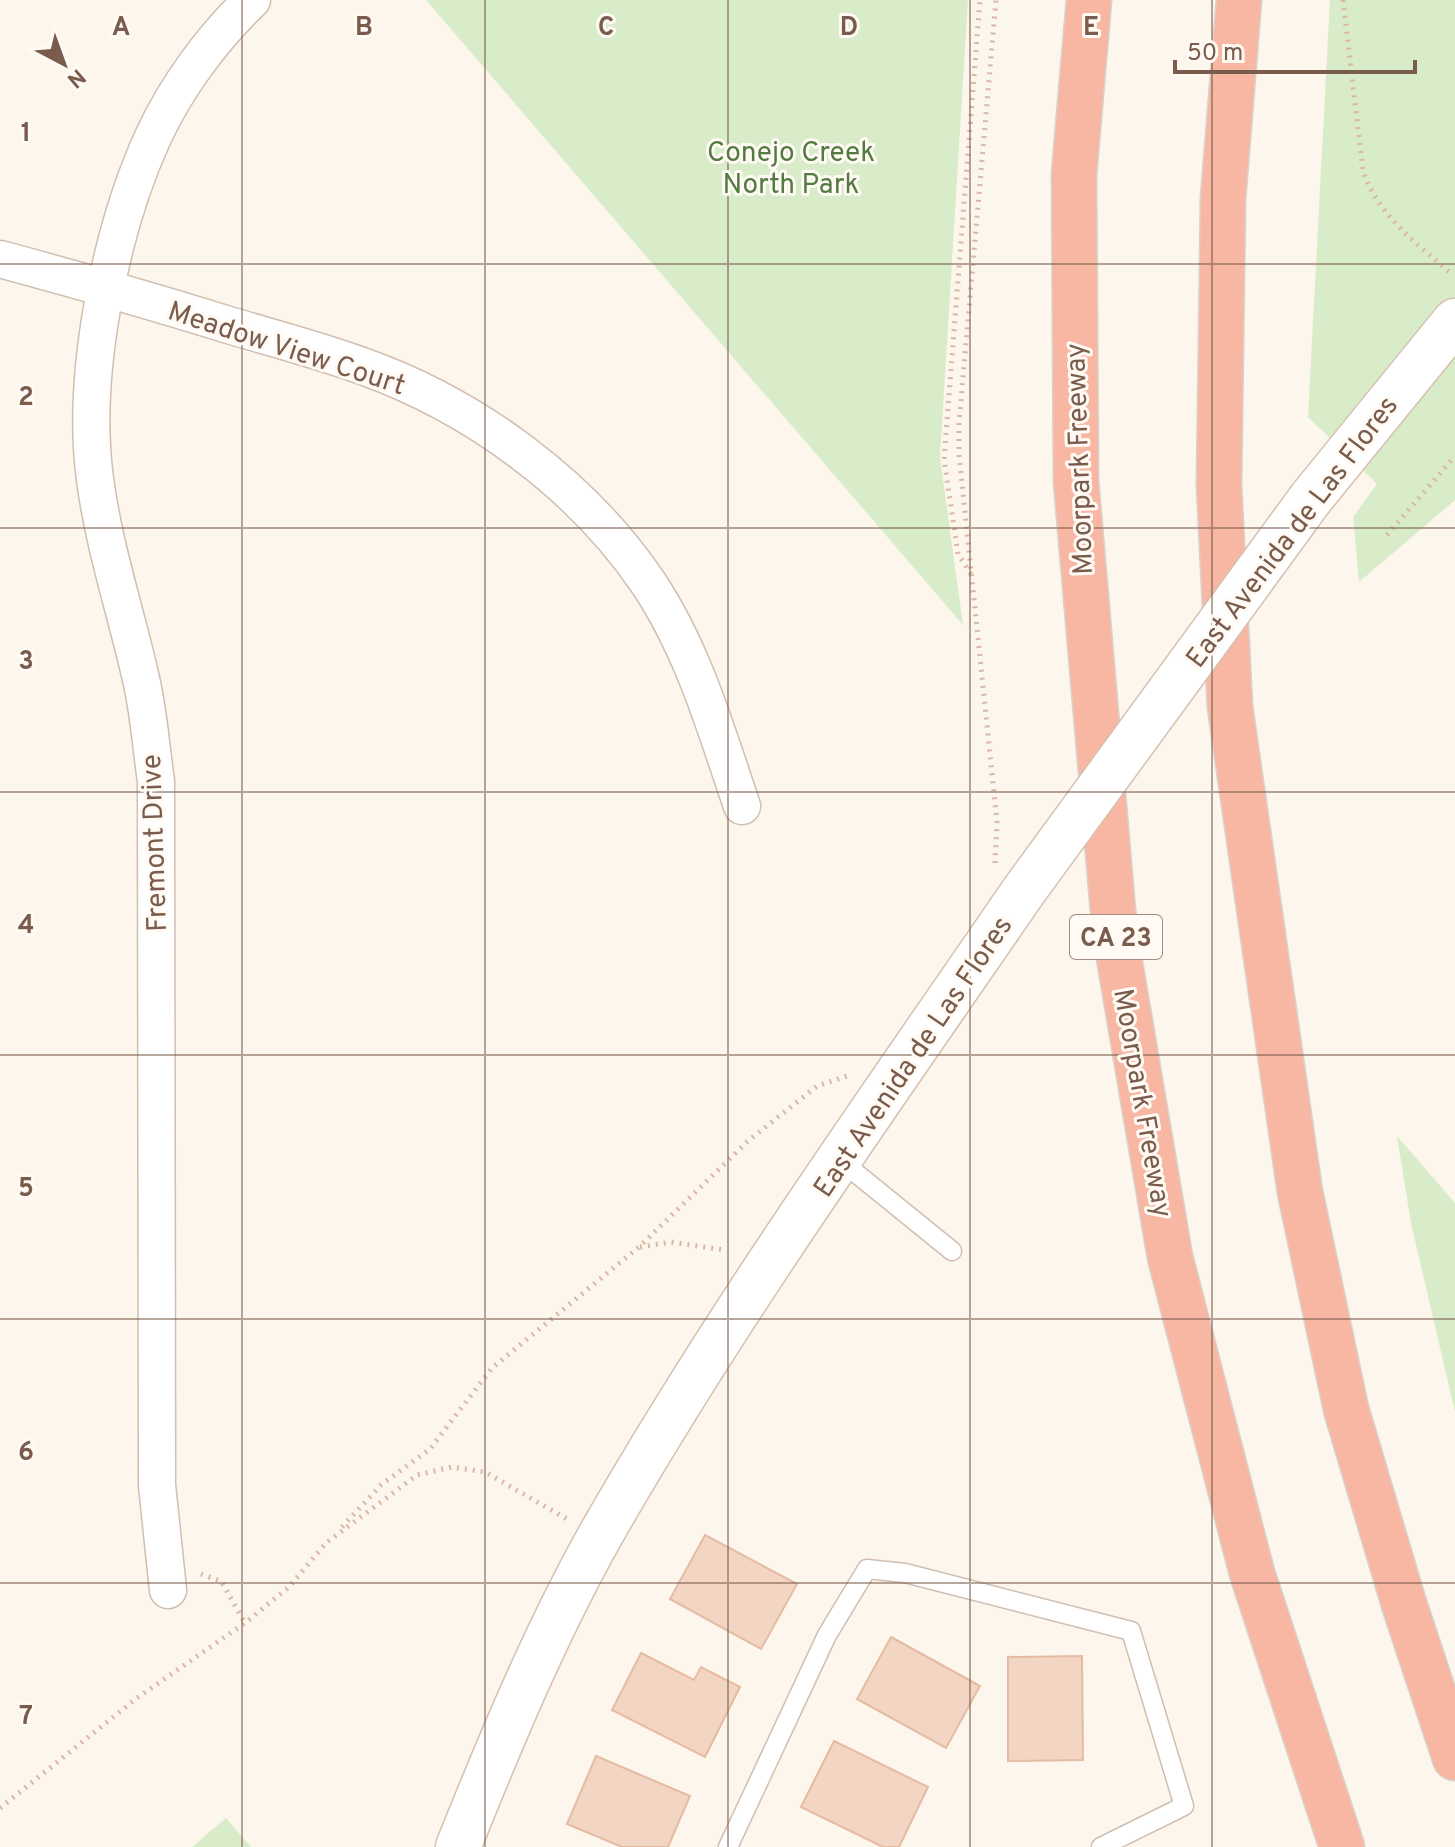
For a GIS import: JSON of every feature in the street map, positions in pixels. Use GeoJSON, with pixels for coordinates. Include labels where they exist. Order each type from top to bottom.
{"type":"FeatureCollection","features":[{"type":"Feature","properties":{"kind":"highway","name":"Moorpark Freeway"},"geometry":{"type":"LineString","coordinates":[[1089,0],[1074,174],[1076,481],[1115,934],[1170,1257],[1252,1573],[1342,1847]]}},
{"type":"Feature","properties":{"kind":"highway"},"geometry":{"type":"LineString","coordinates":[[1239,0],[1223,199],[1219,485],[1230,707],[1300,1192],[1346,1409],[1404,1604],[1455,1758]]}},
{"type":"Feature","properties":{"kind":"street","name":"Fremont Drive"},"geometry":{"type":"LineString","coordinates":[[168,1590],[157,1485],[156,781],[142,682],[108,553],[95,477],[91,387],[107,288],[132,188],[154,134],[182,85],[252,0]]}},
{"type":"Feature","properties":{"kind":"street","name":"Meadow View Court"},"geometry":{"type":"LineString","coordinates":[[0,259],[107,288],[366,367],[440,400],[521,451],[594,517],[648,584],[695,668],[742,806]]}},
{"type":"Feature","properties":{"kind":"street","name":"East Avenida de Las Flores"},"geometry":{"type":"LineString","coordinates":[[458,1847],[539,1656],[601,1534],[720,1340],[841,1161],[1008,885],[1311,498],[1455,321]]}},
{"type":"Feature","properties":{"kind":"lane"},"geometry":{"type":"LineString","coordinates":[[841,1161],[952,1251]]}},
{"type":"Feature","properties":{"kind":"lane"},"geometry":{"type":"LineString","coordinates":[[728,1847],[827,1635],[867,1569],[905,1573],[1131,1631],[1184,1806],[1101,1847]]}},
{"type":"Feature","properties":{"kind":"path"},"geometry":{"type":"LineString","coordinates":[[972,575],[958,554],[944,459],[980,0]]}},
{"type":"Feature","properties":{"kind":"path"},"geometry":{"type":"LineString","coordinates":[[996,0],[959,423],[997,822],[1008,885]]}},
{"type":"Feature","properties":{"kind":"path"},"geometry":{"type":"LineString","coordinates":[[1343,0],[1363,171],[1371,194],[1383,211],[1449,272]]}},
{"type":"Feature","properties":{"kind":"path"},"geometry":{"type":"LineString","coordinates":[[1387,535],[1455,456]]}},
{"type":"Feature","properties":{"kind":"path"},"geometry":{"type":"LineString","coordinates":[[0,1808],[137,1698],[245,1623],[289,1587],[381,1485],[430,1449],[492,1368],[639,1247],[748,1141],[817,1086],[847,1076]]}},
{"type":"Feature","properties":{"kind":"path"},"geometry":{"type":"LineString","coordinates":[[639,1247],[671,1242],[724,1250]]}},
{"type":"Feature","properties":{"kind":"path"},"geometry":{"type":"LineString","coordinates":[[330,1540],[417,1475],[452,1467],[485,1472],[556,1515],[601,1534]]}},
{"type":"Feature","properties":{"kind":"path"},"geometry":{"type":"LineString","coordinates":[[168,1590],[203,1573],[221,1581],[245,1623]]}},
{"type":"Feature","properties":{"kind":"green space","name":"Conejo Creek North Park"},"geometry":{"type":"Polygon","coordinates":[[[426,0],[968,0],[940,457],[963,625],[426,0]]]}},
{"type":"Feature","properties":{"kind":"green space"},"geometry":{"type":"Polygon","coordinates":[[[1330,0],[1455,0],[1455,500],[1359,582],[1353,517],[1377,484],[1308,417],[1330,0]]]}},
{"type":"Feature","properties":{"kind":"green space"},"geometry":{"type":"Polygon","coordinates":[[[1397,1136],[1455,1203],[1455,1412],[1411,1223],[1397,1136]]]}},
{"type":"Feature","properties":{"kind":"green space"},"geometry":{"type":"Polygon","coordinates":[[[226,1818],[251,1847],[192,1847],[226,1818]]]}},
{"type":"Feature","properties":{"kind":"building"},"geometry":{"type":"Polygon","coordinates":[[[705,1535],[797,1584],[761,1649],[670,1599],[705,1535]]]}},
{"type":"Feature","properties":{"kind":"building"},"geometry":{"type":"Polygon","coordinates":[[[891,1637],[980,1686],[946,1748],[857,1699],[891,1637]]]}},
{"type":"Feature","properties":{"kind":"building"},"geometry":{"type":"Polygon","coordinates":[[[641,1653],[694,1680],[701,1667],[740,1687],[705,1757],[612,1710],[641,1653]]]}},
{"type":"Feature","properties":{"kind":"building"},"geometry":{"type":"Polygon","coordinates":[[[1082,1656],[1083,1760],[1008,1761],[1008,1657],[1082,1656]]]}},
{"type":"Feature","properties":{"kind":"building"},"geometry":{"type":"Polygon","coordinates":[[[834,1741],[928,1787],[899,1847],[883,1847],[801,1807],[834,1741]]]}},
{"type":"Feature","properties":{"kind":"building"},"geometry":{"type":"Polygon","coordinates":[[[596,1756],[690,1796],[668,1847],[622,1847],[567,1824],[596,1756]]]}}]}
